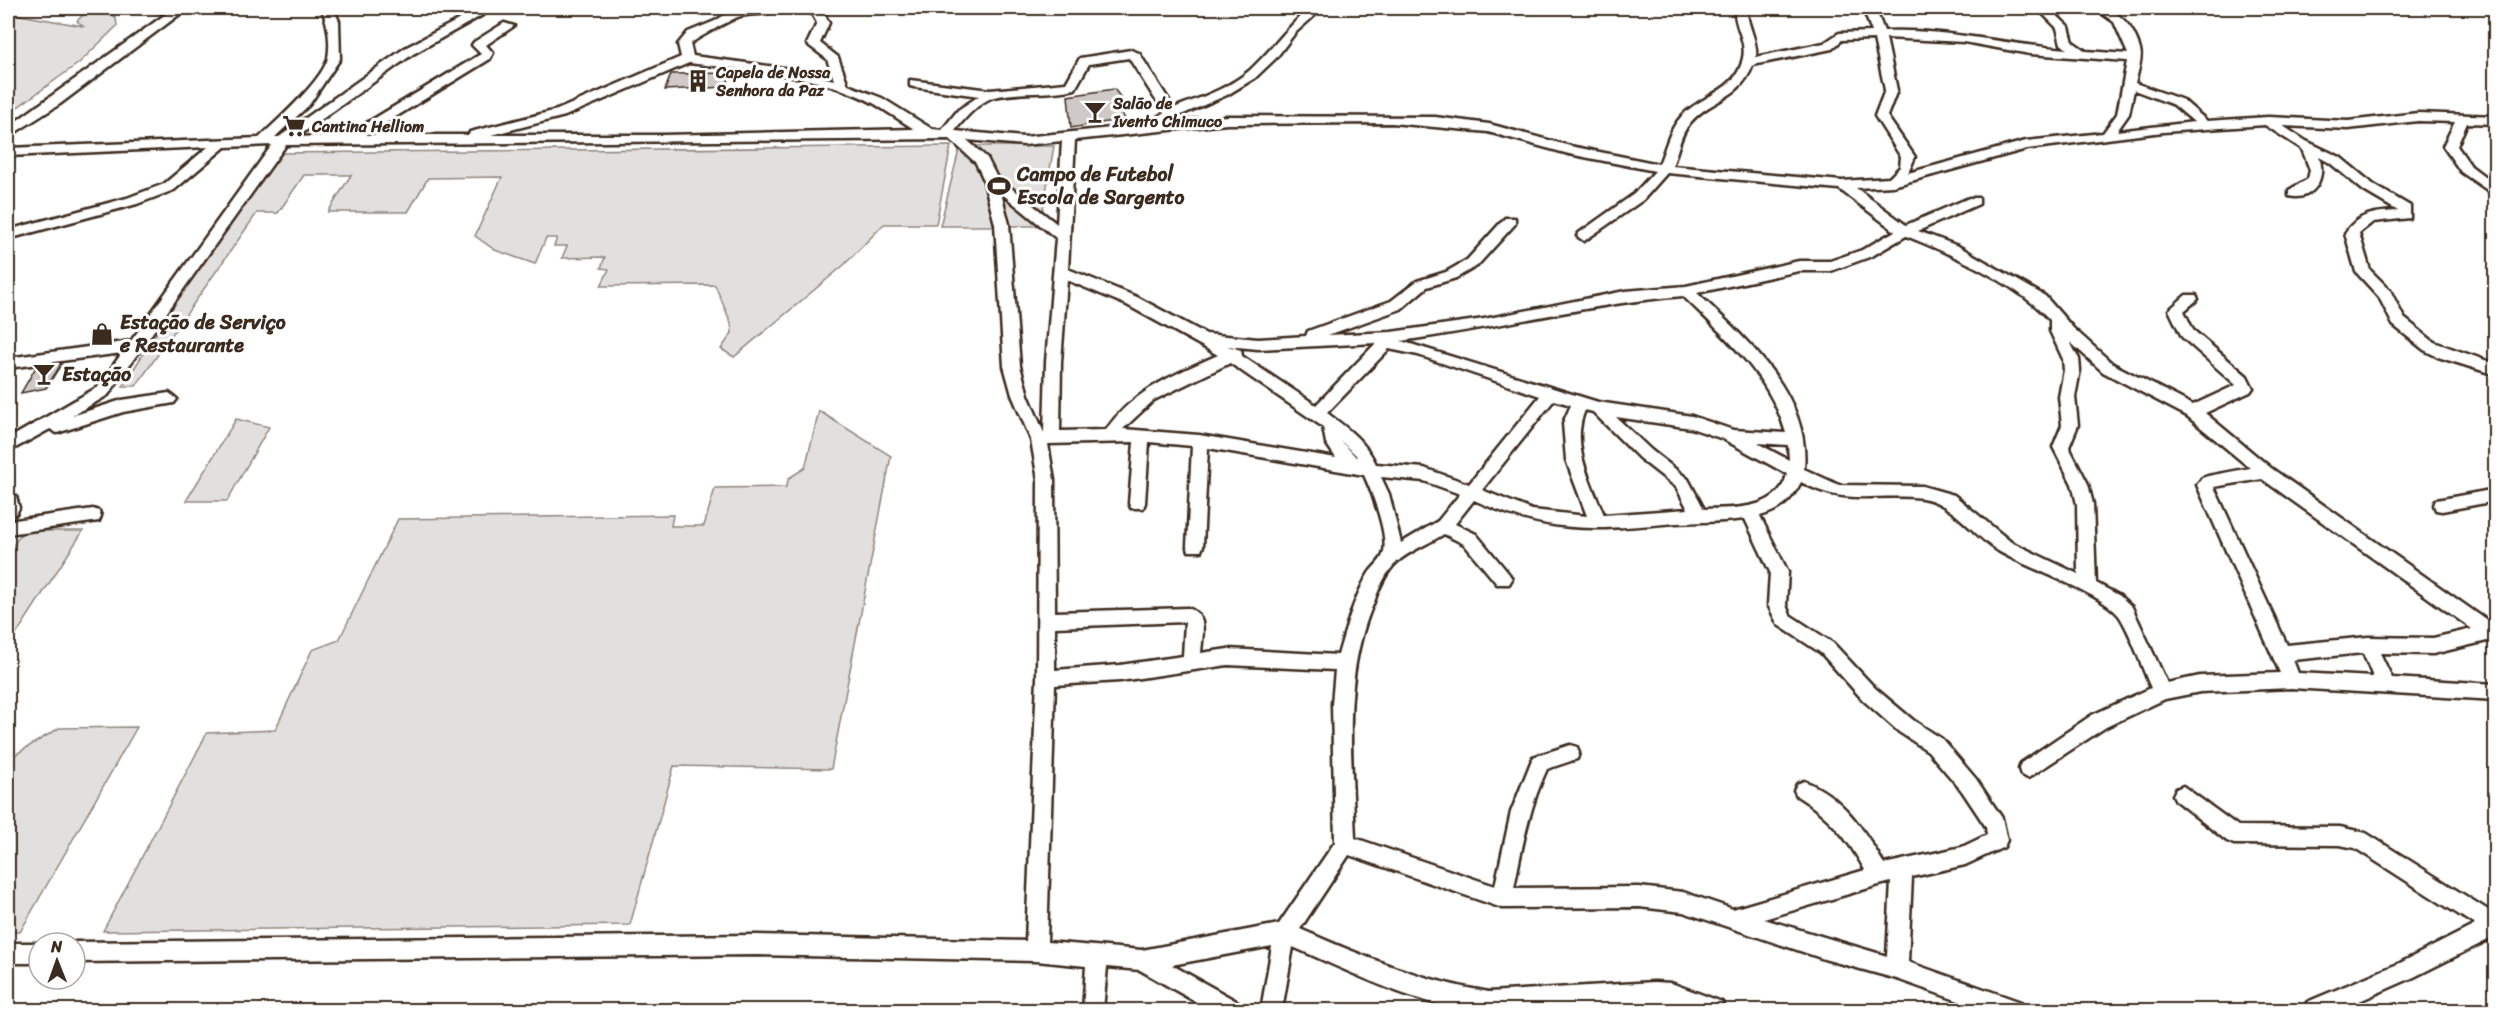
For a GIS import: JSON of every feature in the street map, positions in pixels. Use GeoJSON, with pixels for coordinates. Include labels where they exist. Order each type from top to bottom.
{"type":"FeatureCollection","features":[{"type":"Feature","properties":{"kind":"main road"},"geometry":{"type":"LineString","coordinates":[[8,502],[8,507]]}},
{"type":"Feature","properties":{"kind":"street"},"geometry":{"type":"LineString","coordinates":[[153,8],[179,10]]}},
{"type":"Feature","properties":{"kind":"street"},"geometry":{"type":"LineString","coordinates":[[261,143],[306,102],[333,59],[333,21],[327,8]]}},
{"type":"Feature","properties":{"kind":"street"},"geometry":{"type":"LineString","coordinates":[[9,446],[95,398],[103,391],[280,142],[409,51],[489,8]]}},
{"type":"Feature","properties":{"kind":"street"},"geometry":{"type":"LineString","coordinates":[[688,59],[684,44],[693,35],[719,24],[739,11],[773,8]]}},
{"type":"Feature","properties":{"kind":"street"},"geometry":{"type":"LineString","coordinates":[[815,8],[823,23],[813,44],[832,57],[843,88]]}},
{"type":"Feature","properties":{"kind":"street"},"geometry":{"type":"LineString","coordinates":[[1137,128],[1223,92],[1251,75],[1272,55],[1291,30],[1317,8]]}},
{"type":"Feature","properties":{"kind":"street"},"geometry":{"type":"LineString","coordinates":[[1584,236],[1634,201],[1664,169],[1684,122],[1735,87],[1749,62],[1751,45],[1742,23],[1740,8]]}},
{"type":"Feature","properties":{"kind":"street"},"geometry":{"type":"LineString","coordinates":[[1869,8],[1877,23],[1877,36],[1887,65],[1891,91],[1881,116],[1908,158],[1906,168],[1893,182]]}},
{"type":"Feature","properties":{"kind":"street"},"geometry":{"type":"LineString","coordinates":[[2043,8],[2063,27],[2067,44],[2081,52]]}},
{"type":"Feature","properties":{"kind":"street"},"geometry":{"type":"LineString","coordinates":[[2100,8],[2119,20],[2125,27],[2135,51],[2123,114],[2107,136]]}},
{"type":"Feature","properties":{"kind":"street"},"geometry":{"type":"LineString","coordinates":[[8,133],[179,10]]}},
{"type":"Feature","properties":{"kind":"street"},"geometry":{"type":"LineString","coordinates":[[350,139],[486,56],[487,53],[478,45],[508,26]]}},
{"type":"Feature","properties":{"kind":"street"},"geometry":{"type":"LineString","coordinates":[[1749,62],[1828,46],[1839,38],[1934,35],[2030,50],[2081,52],[2134,58]]}},
{"type":"Feature","properties":{"kind":"street"},"geometry":{"type":"LineString","coordinates":[[914,83],[990,94],[1065,88],[1075,81],[1084,61],[1131,54],[1135,56],[1171,114]]}},
{"type":"Feature","properties":{"kind":"street"},"geometry":{"type":"LineString","coordinates":[[454,141],[561,113],[688,59],[784,72],[843,88],[878,100],[929,133]]}},
{"type":"Feature","properties":{"kind":"street"},"geometry":{"type":"LineString","coordinates":[[2128,85],[2177,100],[2192,111],[2203,124]]}},
{"type":"Feature","properties":{"kind":"street"},"geometry":{"type":"LineString","coordinates":[[950,134],[962,113],[990,94]]}},
{"type":"Feature","properties":{"kind":"street"},"geometry":{"type":"LineString","coordinates":[[8,152],[115,146],[350,139],[454,141],[929,133],[990,140],[1024,141],[1227,120],[1435,120],[1489,128],[1569,150],[1664,169],[1842,184],[1893,182],[2026,145],[2203,124],[2268,121],[2340,125],[2402,117],[2496,120]]}},
{"type":"Feature","properties":{"kind":"street"},"geometry":{"type":"LineString","coordinates":[[2463,118],[2450,146],[2466,169],[2496,192]]}},
{"type":"Feature","properties":{"kind":"street"},"geometry":{"type":"LineString","coordinates":[[2268,121],[2307,147],[2335,160],[2369,188],[2405,209],[2405,215],[2370,217],[2352,233],[2363,272],[2385,294],[2398,321],[2420,339],[2443,353],[2496,370]]}},
{"type":"Feature","properties":{"kind":"street"},"geometry":{"type":"LineString","coordinates":[[950,134],[982,161],[990,178],[1002,224],[1012,366],[1020,395],[1045,439]]}},
{"type":"Feature","properties":{"kind":"street"},"geometry":{"type":"LineString","coordinates":[[1035,951],[1046,678],[1045,439],[1063,236],[1064,162],[1070,137]]}},
{"type":"Feature","properties":{"kind":"street"},"geometry":{"type":"LineString","coordinates":[[8,234],[132,201],[170,187],[220,144]]}},
{"type":"Feature","properties":{"kind":"street"},"geometry":{"type":"LineString","coordinates":[[2294,193],[2308,188],[2318,173],[2318,167],[2307,147]]}},
{"type":"Feature","properties":{"kind":"street"},"geometry":{"type":"LineString","coordinates":[[990,178],[1063,236]]}},
{"type":"Feature","properties":{"kind":"street"},"geometry":{"type":"LineString","coordinates":[[1842,184],[1905,231],[1965,255],[2040,300],[2108,368],[2193,412],[2265,472],[2494,634]]}},
{"type":"Feature","properties":{"kind":"street"},"geometry":{"type":"LineString","coordinates":[[1203,339],[1258,344],[1388,340],[1484,324],[1624,296],[1686,291],[1799,266],[1831,266],[1867,253],[1905,231],[1974,201]]}},
{"type":"Feature","properties":{"kind":"street"},"geometry":{"type":"LineString","coordinates":[[1286,344],[1396,305],[1422,284],[1451,275],[1477,260],[1510,221]]}},
{"type":"Feature","properties":{"kind":"street"},"geometry":{"type":"LineString","coordinates":[[1060,270],[1132,301],[1203,339],[1331,424],[1333,443],[1338,451],[1362,468],[1388,515],[1393,543],[1391,557]]}},
{"type":"Feature","properties":{"kind":"street"},"geometry":{"type":"LineString","coordinates":[[1045,439],[1142,436],[1200,441],[1362,468],[1404,471],[1435,477],[1514,513],[1552,520],[1598,522],[1749,511],[1772,505],[1785,496],[1797,474],[1795,439],[1778,392],[1761,368],[1686,291]]}},
{"type":"Feature","properties":{"kind":"street"},"geometry":{"type":"LineString","coordinates":[[2191,299],[2176,310],[2187,333],[2242,380],[2245,388],[2193,412]]}},
{"type":"Feature","properties":{"kind":"street"},"geometry":{"type":"LineString","coordinates":[[2056,318],[2057,331],[2071,359],[2071,380],[2067,397],[2070,426],[2061,447],[2080,484],[2085,504],[2087,586]]}},
{"type":"Feature","properties":{"kind":"street"},"geometry":{"type":"LineString","coordinates":[[1388,340],[1598,408],[1671,417],[1730,435],[1797,474],[1839,491],[1922,492],[1937,495],[1960,509],[2005,547],[2114,601],[2126,612],[2162,692]]}},
{"type":"Feature","properties":{"kind":"street"},"geometry":{"type":"LineString","coordinates":[[1317,413],[1388,340]]}},
{"type":"Feature","properties":{"kind":"street"},"geometry":{"type":"LineString","coordinates":[[1110,436],[1119,419],[1131,407],[1258,344]]}},
{"type":"Feature","properties":{"kind":"street"},"geometry":{"type":"LineString","coordinates":[[8,363],[135,346]]}},
{"type":"Feature","properties":{"kind":"street"},"geometry":{"type":"LineString","coordinates":[[1272,1011],[1285,933],[1345,844],[1341,704],[1345,663],[1356,622],[1375,578],[1391,557],[1444,526],[1473,493],[1551,393]]}},
{"type":"Feature","properties":{"kind":"street"},"geometry":{"type":"LineString","coordinates":[[9,446],[122,406],[169,399]]}},
{"type":"Feature","properties":{"kind":"street"},"geometry":{"type":"LineString","coordinates":[[1580,402],[1571,423],[1574,460],[1598,522]]}},
{"type":"Feature","properties":{"kind":"street"},"geometry":{"type":"LineString","coordinates":[[1598,408],[1645,454],[1682,483],[1699,515]]}},
{"type":"Feature","properties":{"kind":"street"},"geometry":{"type":"LineString","coordinates":[[1730,435],[1795,439]]}},
{"type":"Feature","properties":{"kind":"street"},"geometry":{"type":"LineString","coordinates":[[1137,503],[1142,436]]}},
{"type":"Feature","properties":{"kind":"street"},"geometry":{"type":"LineString","coordinates":[[1194,546],[1200,441]]}},
{"type":"Feature","properties":{"kind":"street"},"geometry":{"type":"LineString","coordinates":[[2265,472],[2208,482],[2205,485],[2282,654],[2291,680]]}},
{"type":"Feature","properties":{"kind":"street"},"geometry":{"type":"LineString","coordinates":[[2442,505],[2496,495]]}},
{"type":"Feature","properties":{"kind":"street"},"geometry":{"type":"LineString","coordinates":[[1734,918],[1879,875],[1965,856],[1997,840],[1995,824],[1969,785],[1935,745],[1906,726],[1876,700],[1827,648],[1784,620],[1777,605],[1779,572],[1749,511]]}},
{"type":"Feature","properties":{"kind":"street"},"geometry":{"type":"LineString","coordinates":[[8,528],[93,516]]}},
{"type":"Feature","properties":{"kind":"street"},"geometry":{"type":"LineString","coordinates":[[1444,526],[1470,539],[1503,579]]}},
{"type":"Feature","properties":{"kind":"street"},"geometry":{"type":"LineString","coordinates":[[1045,620],[1188,615],[1194,619],[1192,663]]}},
{"type":"Feature","properties":{"kind":"street"},"geometry":{"type":"LineString","coordinates":[[2282,654],[2368,645],[2433,646],[2494,634]]}},
{"type":"Feature","properties":{"kind":"street"},"geometry":{"type":"LineString","coordinates":[[2368,645],[2386,685]]}},
{"type":"Feature","properties":{"kind":"street"},"geometry":{"type":"LineString","coordinates":[[1046,678],[1120,673],[1227,657],[1345,663]]}},
{"type":"Feature","properties":{"kind":"street"},"geometry":{"type":"LineString","coordinates":[[2028,769],[2099,721],[2162,692],[2209,683],[2291,680],[2496,692]]}},
{"type":"Feature","properties":{"kind":"street"},"geometry":{"type":"LineString","coordinates":[[1502,898],[1522,805],[1532,778],[1540,763],[1570,753]]}},
{"type":"Feature","properties":{"kind":"street"},"geometry":{"type":"LineString","coordinates":[[1804,790],[1833,808],[1851,824],[1879,875]]}},
{"type":"Feature","properties":{"kind":"street"},"geometry":{"type":"LineString","coordinates":[[2183,795],[2234,835],[2340,836],[2359,840],[2410,870],[2495,926]]}},
{"type":"Feature","properties":{"kind":"street"},"geometry":{"type":"LineString","coordinates":[[1345,844],[1502,898],[1639,897],[1683,902],[1824,949],[1897,969],[2013,1011]]}},
{"type":"Feature","properties":{"kind":"street"},"geometry":{"type":"LineString","coordinates":[[1897,969],[1902,871]]}},
{"type":"Feature","properties":{"kind":"street"},"geometry":{"type":"LineString","coordinates":[[2315,1011],[2407,970],[2495,926]]}},
{"type":"Feature","properties":{"kind":"street"},"geometry":{"type":"LineString","coordinates":[[87,952],[756,945],[1035,951],[1142,960],[1248,942],[1285,933],[1384,976],[1473,1001],[1500,1003],[1654,993],[1671,994],[1709,1009]]}},
{"type":"Feature","properties":{"kind":"street"},"geometry":{"type":"LineString","coordinates":[[8,953],[27,953]]}},
{"type":"Feature","properties":{"kind":"street"},"geometry":{"type":"LineString","coordinates":[[1093,1011],[1096,956]]}},
{"type":"Feature","properties":{"kind":"street"},"geometry":{"type":"LineString","coordinates":[[1142,960],[1230,1011]]}},
{"type":"Feature","properties":{"kind":"shaded area"},"geometry":{"type":"Polygon","coordinates":[[[94,11],[108,11],[116,18],[117,26],[79,63],[8,114],[8,13],[83,26],[77,21],[83,15],[94,11]]]}},
{"type":"Feature","properties":{"kind":"shaded area"},"geometry":{"type":"Polygon","coordinates":[[[951,146],[936,224],[884,224],[844,265],[734,357],[721,349],[732,333],[731,323],[715,285],[601,286],[609,269],[601,268],[605,257],[562,258],[567,246],[554,246],[557,238],[546,238],[535,264],[495,250],[475,236],[502,177],[428,178],[408,212],[328,212],[351,175],[304,175],[278,213],[257,213],[136,386],[123,386],[172,308],[279,153],[951,146]]]}},
{"type":"Feature","properties":{"kind":"shaded area","name":"Campo de Futebol Escola de Sargento"},"geometry":{"type":"Polygon","coordinates":[[[960,146],[1054,146],[1040,226],[940,226],[960,146]]]}},
{"type":"Feature","properties":{"kind":"shaded area"},"geometry":{"type":"Polygon","coordinates":[[[819,411],[891,456],[831,769],[674,766],[630,925],[103,931],[207,733],[275,730],[312,650],[339,640],[398,519],[673,515],[671,526],[704,526],[715,488],[786,487],[789,478],[805,468],[819,411]]]}},
{"type":"Feature","properties":{"kind":"shaded area"},"geometry":{"type":"Polygon","coordinates":[[[236,419],[269,427],[227,501],[186,501],[236,419]]]}},
{"type":"Feature","properties":{"kind":"shaded area"},"geometry":{"type":"Polygon","coordinates":[[[23,531],[83,531],[8,647],[8,553],[23,531]]]}},
{"type":"Feature","properties":{"kind":"shaded area"},"geometry":{"type":"Polygon","coordinates":[[[137,727],[20,932],[8,932],[8,759],[59,728],[137,727]]]}},
{"type":"Feature","properties":{"kind":"building","name":"Capela de Nossa Senhora da Paz"},"geometry":{"type":"Polygon","coordinates":[[[730,73],[727,87],[665,90],[671,74],[730,73]]]}},
{"type":"Feature","properties":{"kind":"building","name":"Salão de Ivento Chimuco"},"geometry":{"type":"Polygon","coordinates":[[[1114,89],[1125,103],[1118,105],[1125,119],[1071,128],[1068,96],[1114,89]]]}},
{"type":"Feature","properties":{"kind":"building","name":"Estação"},"geometry":{"type":"Polygon","coordinates":[[[62,363],[46,388],[21,393],[36,367],[62,363]]]}},
{"type":"Feature","properties":{"kind":"place","name":"Capela de Nossa Senhora da Paz"},"geometry":{"type":"Point","coordinates":[698,81]}},
{"type":"Feature","properties":{"kind":"place","name":"Salão de Ivento Chimuco"},"geometry":{"type":"Point","coordinates":[1095,112]}},
{"type":"Feature","properties":{"kind":"place","name":"Cantina Helliom"},"geometry":{"type":"Point","coordinates":[294,126]}},
{"type":"Feature","properties":{"kind":"place","name":"Campo de Futebol Escola de Sargento"},"geometry":{"type":"Point","coordinates":[999,186]}},
{"type":"Feature","properties":{"kind":"place","name":"Estação de Serviço e Restaurante"},"geometry":{"type":"Point","coordinates":[102,334]}},
{"type":"Feature","properties":{"kind":"place","name":"Estação"},"geometry":{"type":"Point","coordinates":[44,374]}}]}
